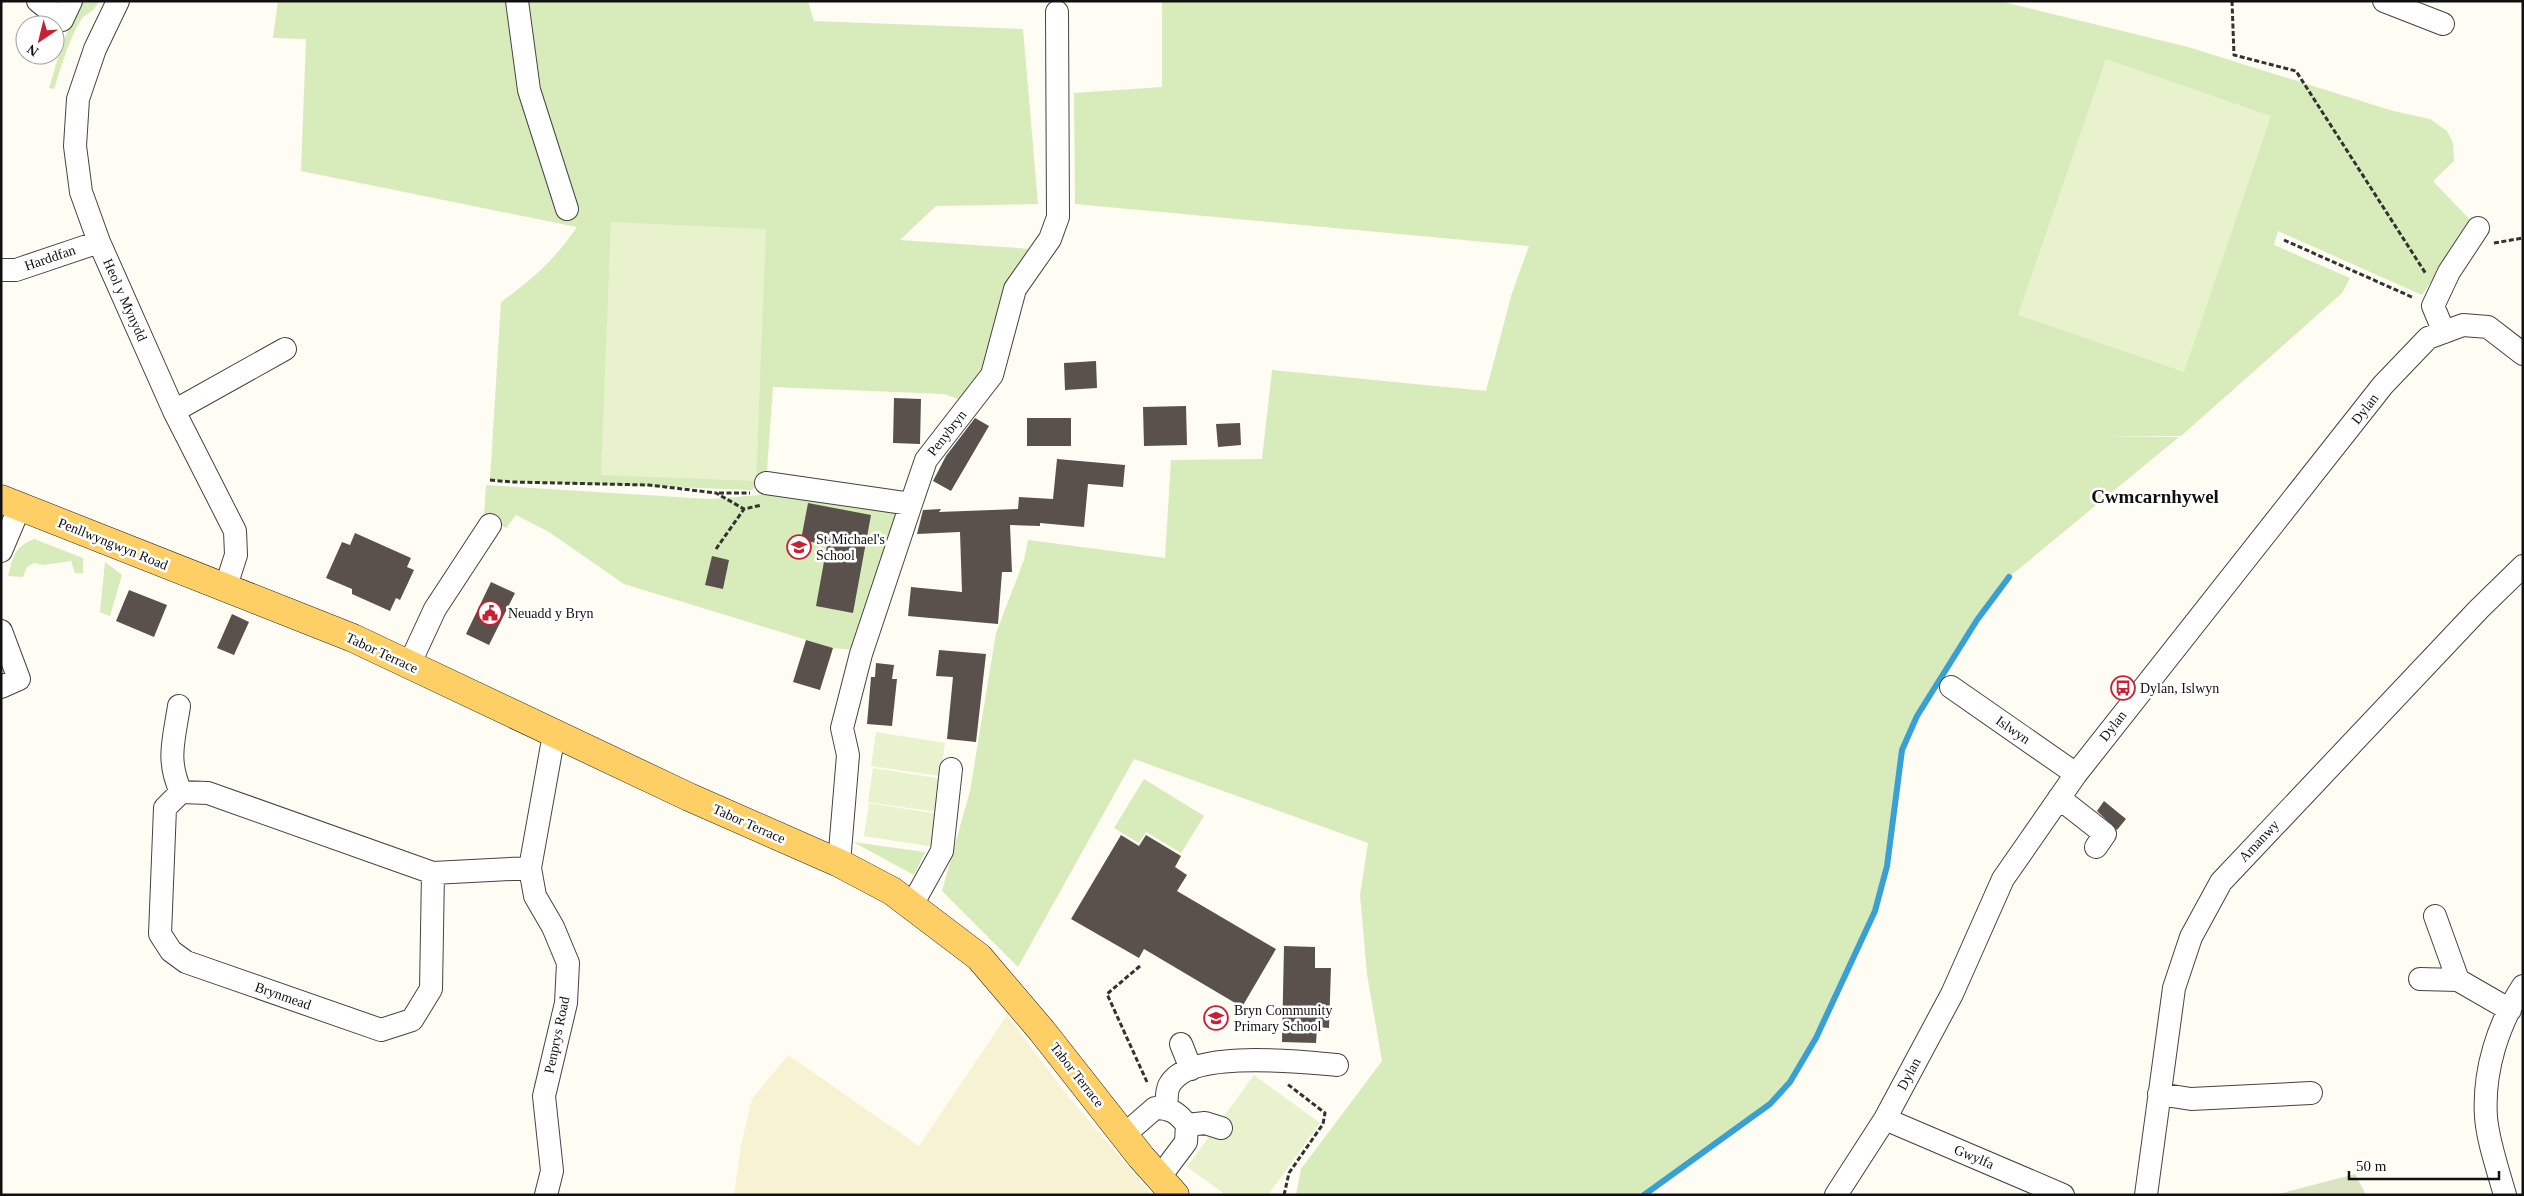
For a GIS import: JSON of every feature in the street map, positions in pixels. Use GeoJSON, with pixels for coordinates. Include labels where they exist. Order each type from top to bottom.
{"type":"FeatureCollection","features":[{"type":"Feature","properties":{"kind":"main road","name":"Penllwyngwyn Road"},"geometry":{"type":"LineString","coordinates":[[10,502],[225,589]]}},
{"type":"Feature","properties":{"kind":"main road","name":"Tabor Terrace"},"geometry":{"type":"LineString","coordinates":[[225,589],[353,638],[689,797],[839,863],[892,891],[979,957],[1042,1031],[1167,1186]]}},
{"type":"Feature","properties":{"kind":"street"},"geometry":{"type":"LineString","coordinates":[[38,1],[62,20],[71,1]]}},
{"type":"Feature","properties":{"kind":"street","name":"Heol y Mynydd"},"geometry":{"type":"LineString","coordinates":[[118,1],[95,49],[78,100],[75,146],[80,192],[99,242],[174,411],[236,531],[236,555],[225,589]]}},
{"type":"Feature","properties":{"kind":"street"},"geometry":{"type":"LineString","coordinates":[[517,1],[528,90],[567,209]]}},
{"type":"Feature","properties":{"kind":"street"},"geometry":{"type":"LineString","coordinates":[[2384,1],[2444,24]]}},
{"type":"Feature","properties":{"kind":"street","name":"Penybryn"},"geometry":{"type":"LineString","coordinates":[[839,863],[848,755],[842,728],[861,654],[911,504],[926,460],[992,375],[1015,290],[1050,238],[1058,217],[1057,12]]}},
{"type":"Feature","properties":{"kind":"street"},"geometry":{"type":"LineString","coordinates":[[2444,332],[2436,300],[2449,272],[2478,228]]}},
{"type":"Feature","properties":{"kind":"street","name":"Harddfan"},"geometry":{"type":"LineString","coordinates":[[1,270],[16,270],[99,242]]}},
{"type":"Feature","properties":{"kind":"street","name":"Dylan"},"geometry":{"type":"LineString","coordinates":[[1836,1195],[1885,1119],[1952,994],[2003,879],[2076,774],[2383,385],[2428,338],[2463,325],[2488,328],[2523,354]]}},
{"type":"Feature","properties":{"kind":"street"},"geometry":{"type":"LineString","coordinates":[[174,411],[285,349]]}},
{"type":"Feature","properties":{"kind":"street"},"geometry":{"type":"LineString","coordinates":[[766,483],[911,504]]}},
{"type":"Feature","properties":{"kind":"street"},"geometry":{"type":"LineString","coordinates":[[1,551],[10,502]]}},
{"type":"Feature","properties":{"kind":"street"},"geometry":{"type":"LineString","coordinates":[[409,665],[434,609],[490,525]]}},
{"type":"Feature","properties":{"kind":"street","name":"Amanwy"},"geometry":{"type":"LineString","coordinates":[[2146,1195],[2174,988],[2191,937],[2221,882],[2523,566]]}},
{"type":"Feature","properties":{"kind":"street"},"geometry":{"type":"LineString","coordinates":[[1,630],[19,679],[1,687]]}},
{"type":"Feature","properties":{"kind":"street","name":"Islwyn"},"geometry":{"type":"LineString","coordinates":[[1951,687],[2076,774]]}},
{"type":"Feature","properties":{"kind":"street"},"geometry":{"type":"LineString","coordinates":[[179,706],[171,762],[174,777],[181,792],[208,793],[434,873],[530,868]]}},
{"type":"Feature","properties":{"kind":"street","name":"Penprys Road"},"geometry":{"type":"LineString","coordinates":[[546,1195],[552,1171],[544,1096],[566,1003],[568,963],[553,927],[535,896],[530,868],[554,734]]}},
{"type":"Feature","properties":{"kind":"street"},"geometry":{"type":"LineString","coordinates":[[912,905],[942,851],[951,769]]}},
{"type":"Feature","properties":{"kind":"street","name":"Brynmead"},"geometry":{"type":"LineString","coordinates":[[181,792],[165,808],[160,934],[171,950],[186,962],[381,1030],[412,1020],[432,989],[434,873]]}},
{"type":"Feature","properties":{"kind":"street"},"geometry":{"type":"LineString","coordinates":[[2058,798],[2105,834],[2096,847]]}},
{"type":"Feature","properties":{"kind":"street"},"geometry":{"type":"LineString","coordinates":[[2435,916],[2458,980]]}},
{"type":"Feature","properties":{"kind":"street"},"geometry":{"type":"LineString","coordinates":[[2420,979],[2458,980],[2510,1010]]}},
{"type":"Feature","properties":{"kind":"street"},"geometry":{"type":"LineString","coordinates":[[2505,1195],[2486,1118],[2487,1080],[2497,1039],[2523,986]]}},
{"type":"Feature","properties":{"kind":"street"},"geometry":{"type":"LineString","coordinates":[[1181,1044],[1191,1069]]}},
{"type":"Feature","properties":{"kind":"street"},"geometry":{"type":"LineString","coordinates":[[1166,1108],[1169,1086],[1180,1072],[1191,1069],[1220,1062],[1269,1060],[1337,1065]]}},
{"type":"Feature","properties":{"kind":"street"},"geometry":{"type":"LineString","coordinates":[[2159,1094],[2191,1099],[2311,1094]]}},
{"type":"Feature","properties":{"kind":"street"},"geometry":{"type":"LineString","coordinates":[[1124,1135],[1155,1108],[1166,1108],[1179,1114],[1187,1125],[1186,1142],[1167,1186]]}},
{"type":"Feature","properties":{"kind":"street","name":"Gwylfa"},"geometry":{"type":"LineString","coordinates":[[1885,1119],[2014,1185],[2062,1195]]}},
{"type":"Feature","properties":{"kind":"street"},"geometry":{"type":"LineString","coordinates":[[1187,1125],[1205,1122],[1221,1128]]}},
{"type":"Feature","properties":{"kind":"path"},"geometry":{"type":"LineString","coordinates":[[2232,1],[2234,55],[2296,71],[2436,300]]}},
{"type":"Feature","properties":{"kind":"path"},"geometry":{"type":"LineString","coordinates":[[2284,240],[2436,300]]}},
{"type":"Feature","properties":{"kind":"path"},"geometry":{"type":"LineString","coordinates":[[490,480],[649,484],[716,493],[753,493],[763,488],[766,483]]}},
{"type":"Feature","properties":{"kind":"path"},"geometry":{"type":"LineString","coordinates":[[716,493],[744,509]]}},
{"type":"Feature","properties":{"kind":"path"},"geometry":{"type":"LineString","coordinates":[[1140,966],[1108,994],[1148,1083],[1148,1091]]}},
{"type":"Feature","properties":{"kind":"path"},"geometry":{"type":"LineString","coordinates":[[1269,1060],[1271,1071],[1325,1113],[1323,1124],[1289,1173],[1284,1195]]}},
{"type":"Feature","properties":{"kind":"shaded area"},"geometry":{"type":"Polygon","coordinates":[[[1007,1015],[1067,1095],[1152,1195],[734,1195],[741,1145],[752,1099],[788,1055],[919,1146],[1007,1015]]]}},
{"type":"Feature","properties":{"kind":"green space"},"geometry":{"type":"Polygon","coordinates":[[[83,1],[99,1],[76,28],[65,57],[65,37],[83,1]]]}},
{"type":"Feature","properties":{"kind":"green space"},"geometry":{"type":"Polygon","coordinates":[[[278,1],[808,1],[814,21],[1023,29],[1038,204],[936,206],[900,240],[1032,249],[994,348],[963,401],[944,394],[773,387],[766,483],[751,490],[490,480],[501,302],[542,268],[577,227],[301,171],[306,39],[273,38],[278,1]]]}},
{"type":"Feature","properties":{"kind":"green space"},"geometry":{"type":"Polygon","coordinates":[[[1162,1],[1999,1],[2188,47],[2393,111],[2430,119],[2447,131],[2453,143],[2454,161],[2433,181],[2473,223],[2422,295],[2278,231],[2274,245],[2350,278],[2342,293],[2181,436],[2095,436],[2179,437],[2009,577],[1977,620],[1917,716],[1902,749],[1887,866],[1875,911],[1816,1038],[1790,1082],[1770,1104],[1644,1195],[1296,1195],[1301,1169],[1382,1061],[1367,974],[1360,895],[1368,843],[1134,759],[1018,967],[942,891],[970,791],[996,633],[1024,560],[1028,540],[1165,558],[1171,460],[1262,459],[1272,370],[1486,391],[1512,293],[1529,246],[1075,204],[1074,93],[1162,87],[1162,1]]]}},
{"type":"Feature","properties":{"kind":"green space"},"geometry":{"type":"Polygon","coordinates":[[[2106,59],[2271,116],[2184,372],[2018,315],[2106,59]]]}},
{"type":"Feature","properties":{"kind":"green space"},"geometry":{"type":"Polygon","coordinates":[[[56,65],[62,65],[54,89],[49,88],[56,65]]]}},
{"type":"Feature","properties":{"kind":"green space"},"geometry":{"type":"Polygon","coordinates":[[[611,222],[766,229],[756,481],[601,475],[611,222]]]}},
{"type":"Feature","properties":{"kind":"green space"},"geometry":{"type":"Polygon","coordinates":[[[486,485],[710,499],[760,495],[769,487],[900,508],[854,650],[833,648],[624,584],[549,532],[516,515],[506,528],[484,516],[486,485]]]}},
{"type":"Feature","properties":{"kind":"green space"},"geometry":{"type":"Polygon","coordinates":[[[34,539],[83,558],[83,573],[75,573],[71,561],[43,565],[34,563],[27,567],[23,577],[8,576],[15,553],[27,542],[34,539]]]}},
{"type":"Feature","properties":{"kind":"green space"},"geometry":{"type":"Polygon","coordinates":[[[105,562],[122,575],[110,616],[100,612],[105,562]]]}},
{"type":"Feature","properties":{"kind":"green space"},"geometry":{"type":"Polygon","coordinates":[[[876,732],[945,743],[940,776],[871,766],[876,732]]]}},
{"type":"Feature","properties":{"kind":"green space"},"geometry":{"type":"Polygon","coordinates":[[[873,768],[942,779],[937,812],[868,802],[873,768]]]}},
{"type":"Feature","properties":{"kind":"green space"},"geometry":{"type":"Polygon","coordinates":[[[1144,779],[1204,816],[1181,853],[1146,832],[1139,843],[1114,828],[1144,779]]]}},
{"type":"Feature","properties":{"kind":"green space"},"geometry":{"type":"Polygon","coordinates":[[[869,803],[938,814],[933,847],[864,836],[869,803]]]}},
{"type":"Feature","properties":{"kind":"green space"},"geometry":{"type":"Polygon","coordinates":[[[853,842],[925,852],[914,875],[853,842]]]}},
{"type":"Feature","properties":{"kind":"green space"},"geometry":{"type":"Polygon","coordinates":[[[1254,1075],[1320,1123],[1268,1195],[1226,1195],[1187,1167],[1254,1075]]]}},
{"type":"Feature","properties":{"kind":"green space"},"geometry":{"type":"Polygon","coordinates":[[[2355,1174],[2366,1195],[2275,1195],[2355,1174]]]}},
{"type":"Feature","properties":{"kind":"building"},"geometry":{"type":"Polygon","coordinates":[[[1096,361],[1097,388],[1065,390],[1064,363],[1096,361]]]}},
{"type":"Feature","properties":{"kind":"building"},"geometry":{"type":"Polygon","coordinates":[[[894,398],[921,399],[920,444],[893,443],[894,398]]]}},
{"type":"Feature","properties":{"kind":"building"},"geometry":{"type":"Polygon","coordinates":[[[1186,406],[1187,445],[1144,446],[1143,407],[1186,406]]]}},
{"type":"Feature","properties":{"kind":"building"},"geometry":{"type":"Polygon","coordinates":[[[975,418],[989,426],[951,491],[933,481],[946,456],[975,418]]]}},
{"type":"Feature","properties":{"kind":"building"},"geometry":{"type":"Polygon","coordinates":[[[1027,418],[1071,418],[1071,446],[1027,446],[1027,418]]]}},
{"type":"Feature","properties":{"kind":"building"},"geometry":{"type":"Polygon","coordinates":[[[1240,423],[1241,445],[1218,447],[1216,424],[1240,423]]]}},
{"type":"Feature","properties":{"kind":"building"},"geometry":{"type":"Polygon","coordinates":[[[1057,459],[1125,465],[1123,487],[1088,484],[1084,527],[1040,523],[1040,526],[1010,525],[1012,572],[1002,572],[998,624],[908,616],[911,587],[962,592],[960,532],[917,534],[923,510],[941,509],[939,512],[1018,509],[1019,497],[1053,499],[1057,459]]]}},
{"type":"Feature","properties":{"kind":"building"},"geometry":{"type":"Polygon","coordinates":[[[808,503],[871,515],[853,613],[816,606],[827,545],[801,540],[808,503]]]}},
{"type":"Feature","properties":{"kind":"building"},"geometry":{"type":"Polygon","coordinates":[[[355,533],[411,558],[407,567],[414,570],[400,600],[396,598],[390,611],[352,594],[352,589],[326,578],[342,542],[350,545],[355,533]]]}},
{"type":"Feature","properties":{"kind":"building"},"geometry":{"type":"Polygon","coordinates":[[[712,556],[729,560],[723,589],[705,585],[712,556]]]}},
{"type":"Feature","properties":{"kind":"building","name":"Neuadd y Bryn"},"geometry":{"type":"Polygon","coordinates":[[[491,582],[515,593],[489,645],[466,634],[491,582]]]}},
{"type":"Feature","properties":{"kind":"building"},"geometry":{"type":"Polygon","coordinates":[[[129,590],[167,605],[154,637],[116,621],[129,590]]]}},
{"type":"Feature","properties":{"kind":"building"},"geometry":{"type":"Polygon","coordinates":[[[232,614],[249,622],[234,655],[217,648],[232,614]]]}},
{"type":"Feature","properties":{"kind":"building"},"geometry":{"type":"Polygon","coordinates":[[[806,640],[833,648],[820,690],[793,682],[806,640]]]}},
{"type":"Feature","properties":{"kind":"building"},"geometry":{"type":"Polygon","coordinates":[[[939,650],[986,654],[976,742],[947,739],[953,677],[936,676],[939,650]]]}},
{"type":"Feature","properties":{"kind":"building"},"geometry":{"type":"Polygon","coordinates":[[[876,663],[894,665],[892,679],[897,679],[892,726],[867,724],[871,677],[875,677],[876,663]]]}},
{"type":"Feature","properties":{"kind":"building"},"geometry":{"type":"Polygon","coordinates":[[[2104,801],[2126,819],[2117,830],[2097,811],[2104,801]]]}},
{"type":"Feature","properties":{"kind":"building"},"geometry":{"type":"Polygon","coordinates":[[[1121,835],[1139,846],[1146,835],[1181,856],[1175,867],[1187,875],[1177,891],[1276,949],[1242,1007],[1144,949],[1139,958],[1071,919],[1121,835]]]}},
{"type":"Feature","properties":{"kind":"building"},"geometry":{"type":"Polygon","coordinates":[[[1284,946],[1315,947],[1315,968],[1331,968],[1329,1028],[1317,1027],[1316,1043],[1282,1042],[1284,946]]]}},
{"type":"Feature","properties":{"kind":"waterway"},"geometry":{"type":"LineString","coordinates":[[1644,1195],[1770,1104],[1790,1082],[1816,1038],[1875,911],[1887,866],[1902,750],[1917,716],[1977,620],[2009,577]]}},
{"type":"Feature","properties":{"kind":"place","name":"St Michael's School"},"geometry":{"type":"Point","coordinates":[799,547]}},
{"type":"Feature","properties":{"kind":"place","name":"Neuadd y Bryn"},"geometry":{"type":"Point","coordinates":[490,613]}},
{"type":"Feature","properties":{"kind":"place","name":"Dylan, Islwyn"},"geometry":{"type":"Point","coordinates":[2123,688]}},
{"type":"Feature","properties":{"kind":"place","name":"Bryn Community Primary School"},"geometry":{"type":"Point","coordinates":[1216,1018]}},
{"type":"Feature","properties":{"kind":"district","name":"Cwmcarnhywel"},"geometry":{"type":"Point","coordinates":[2155,496]}}]}
